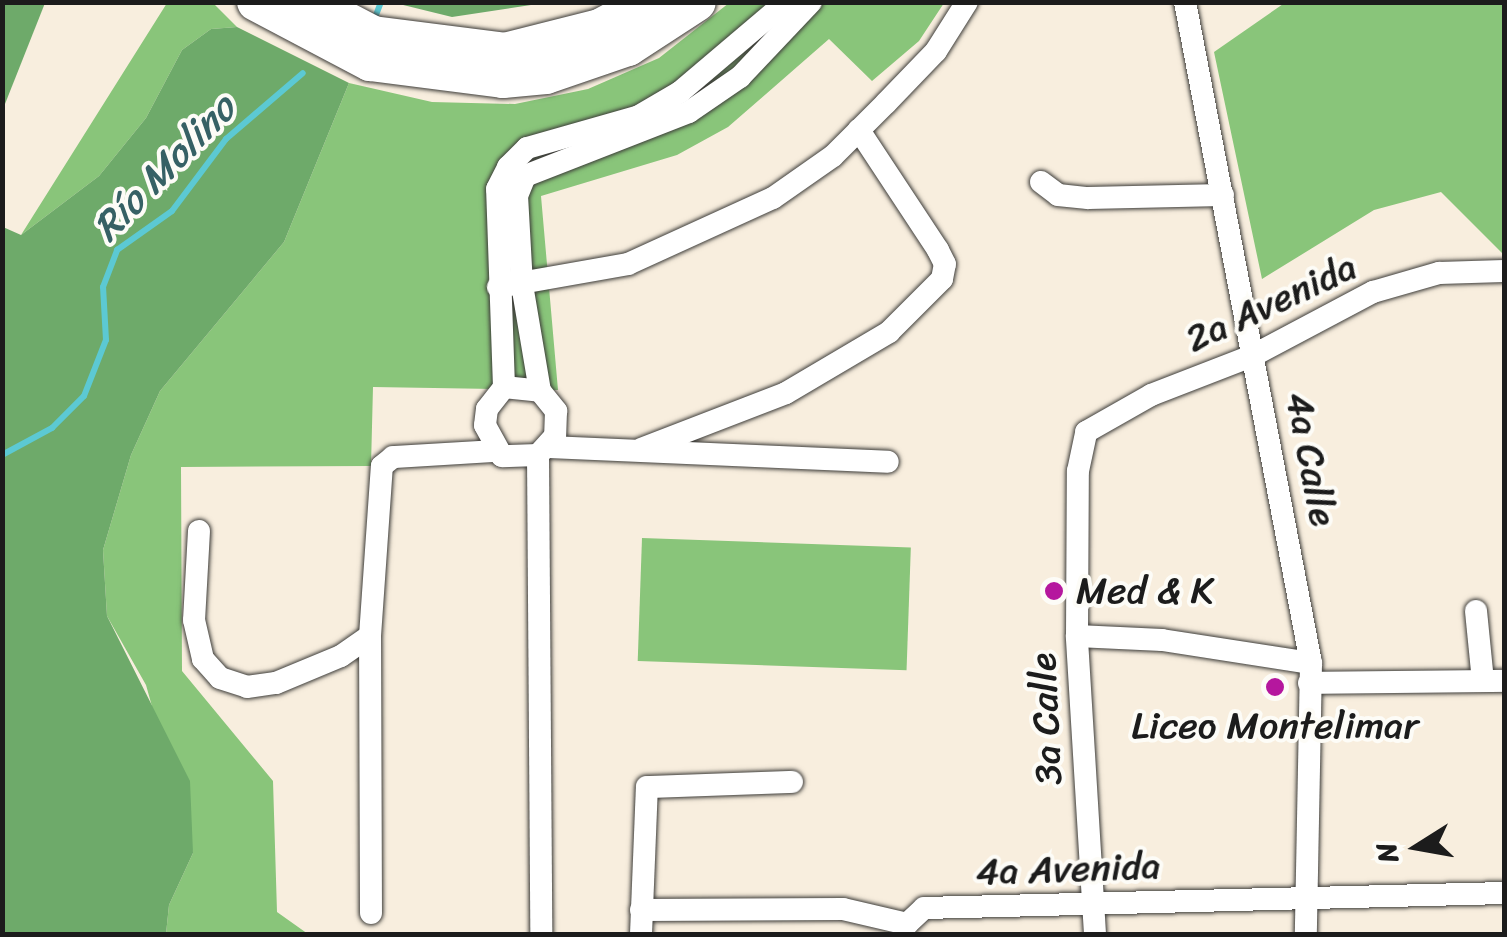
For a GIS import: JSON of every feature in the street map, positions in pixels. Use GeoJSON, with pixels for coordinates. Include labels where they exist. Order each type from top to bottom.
{"type":"FeatureCollection","features":[{"type":"Feature","properties":{"kind":"highway"},"geometry":{"type":"LineString","coordinates":[[256,2],[370,62],[490,79],[546,74],[628,47],[697,2]]}},
{"type":"Feature","properties":{"kind":"highway"},"geometry":{"type":"LineString","coordinates":[[310,2],[374,34],[505,52],[600,28],[648,2]]}},
{"type":"Feature","properties":{"kind":"street"},"geometry":{"type":"LineString","coordinates":[[541,934],[544,451],[558,423],[540,391],[510,286],[496,189],[527,148],[639,116],[680,92],[786,2]]}},
{"type":"Feature","properties":{"kind":"street"},"geometry":{"type":"LineString","coordinates":[[494,451],[487,410],[504,387],[517,196],[526,176],[689,112],[740,77],[810,2]]}},
{"type":"Feature","properties":{"kind":"street"},"geometry":{"type":"LineString","coordinates":[[510,286],[628,264],[774,198],[859,130],[936,50],[967,2]]}},
{"type":"Feature","properties":{"kind":"street","name":"4a Calle"},"geometry":{"type":"LineString","coordinates":[[1185,2],[1254,355],[1310,673],[1306,934]]}},
{"type":"Feature","properties":{"kind":"street"},"geometry":{"type":"LineString","coordinates":[[641,449],[786,393],[888,332],[942,279],[945,264],[938,250],[859,130]]}},
{"type":"Feature","properties":{"kind":"street"},"geometry":{"type":"LineString","coordinates":[[1042,182],[1058,195],[1088,198],[1223,195]]}},
{"type":"Feature","properties":{"kind":"street","name":"2a Avenida"},"geometry":{"type":"LineString","coordinates":[[1083,440],[1090,427],[1151,395],[1254,355],[1373,292],[1439,273],[1504,271]]}},
{"type":"Feature","properties":{"kind":"street"},"geometry":{"type":"LineString","coordinates":[[504,387],[540,391]]}},
{"type":"Feature","properties":{"kind":"street","name":"3a Calle"},"geometry":{"type":"LineString","coordinates":[[1083,440],[1077,636],[1095,934]]}},
{"type":"Feature","properties":{"kind":"street"},"geometry":{"type":"LineString","coordinates":[[371,912],[370,636],[382,466],[393,457],[494,451],[525,459],[544,451],[641,449],[888,462]]}},
{"type":"Feature","properties":{"kind":"street"},"geometry":{"type":"LineString","coordinates":[[199,531],[194,620],[204,659],[220,678],[247,687],[276,682],[342,656],[370,636]]}},
{"type":"Feature","properties":{"kind":"street"},"geometry":{"type":"LineString","coordinates":[[1077,636],[1162,640],[1310,673],[1494,681],[1476,611]]}},
{"type":"Feature","properties":{"kind":"street"},"geometry":{"type":"LineString","coordinates":[[641,934],[647,786],[792,782]]}},
{"type":"Feature","properties":{"kind":"street","name":"4a Avenida"},"geometry":{"type":"LineString","coordinates":[[641,910],[843,909],[906,929],[924,908],[1504,893]]}},
{"type":"Feature","properties":{"kind":"green space"},"geometry":{"type":"Polygon","coordinates":[[[1286,2],[1504,3],[1504,255],[1441,192],[1374,210],[1262,279],[1214,52],[1286,2]]]}},
{"type":"Feature","properties":{"kind":"green space"},"geometry":{"type":"Polygon","coordinates":[[[2,3],[45,3],[3,109],[2,3]]]}},
{"type":"Feature","properties":{"kind":"green space"},"geometry":{"type":"Polygon","coordinates":[[[167,3],[213,3],[237,27],[211,29],[182,50],[146,118],[99,176],[21,235],[167,3]]]}},
{"type":"Feature","properties":{"kind":"green space"},"geometry":{"type":"Polygon","coordinates":[[[395,3],[544,3],[452,17],[395,3]]]}},
{"type":"Feature","properties":{"kind":"green space"},"geometry":{"type":"Polygon","coordinates":[[[729,3],[944,3],[919,41],[872,81],[829,39],[728,127],[677,155],[541,196],[558,390],[373,387],[371,466],[181,467],[182,671],[273,781],[277,912],[308,934],[166,934],[169,905],[193,853],[146,685],[107,616],[103,550],[131,455],[160,391],[284,242],[349,83],[432,102],[515,104],[588,89],[659,58],[729,3]]]}},
{"type":"Feature","properties":{"kind":"green space"},"geometry":{"type":"Polygon","coordinates":[[[237,27],[349,83],[284,242],[160,391],[131,455],[103,550],[107,616],[190,781],[193,853],[169,905],[166,934],[3,934],[3,227],[21,235],[99,176],[146,118],[182,50],[211,29],[237,27]]]}},
{"type":"Feature","properties":{"kind":"green space"},"geometry":{"type":"Polygon","coordinates":[[[642,538],[911,547],[907,670],[638,661],[642,538]]]}},
{"type":"Feature","properties":{"kind":"waterway","name":"Río Molino"},"geometry":{"type":"LineString","coordinates":[[376,15],[381,2]]}},
{"type":"Feature","properties":{"kind":"waterway","name":"Río Molino"},"geometry":{"type":"LineString","coordinates":[[2,455],[52,428],[84,396],[106,340],[103,287],[117,250],[172,211],[226,139],[303,73]]}},
{"type":"Feature","properties":{"kind":"place","name":"Med & K"},"geometry":{"type":"Point","coordinates":[1054,591]}},
{"type":"Feature","properties":{"kind":"place","name":"Liceo Montelimar"},"geometry":{"type":"Point","coordinates":[1275,687]}}]}
